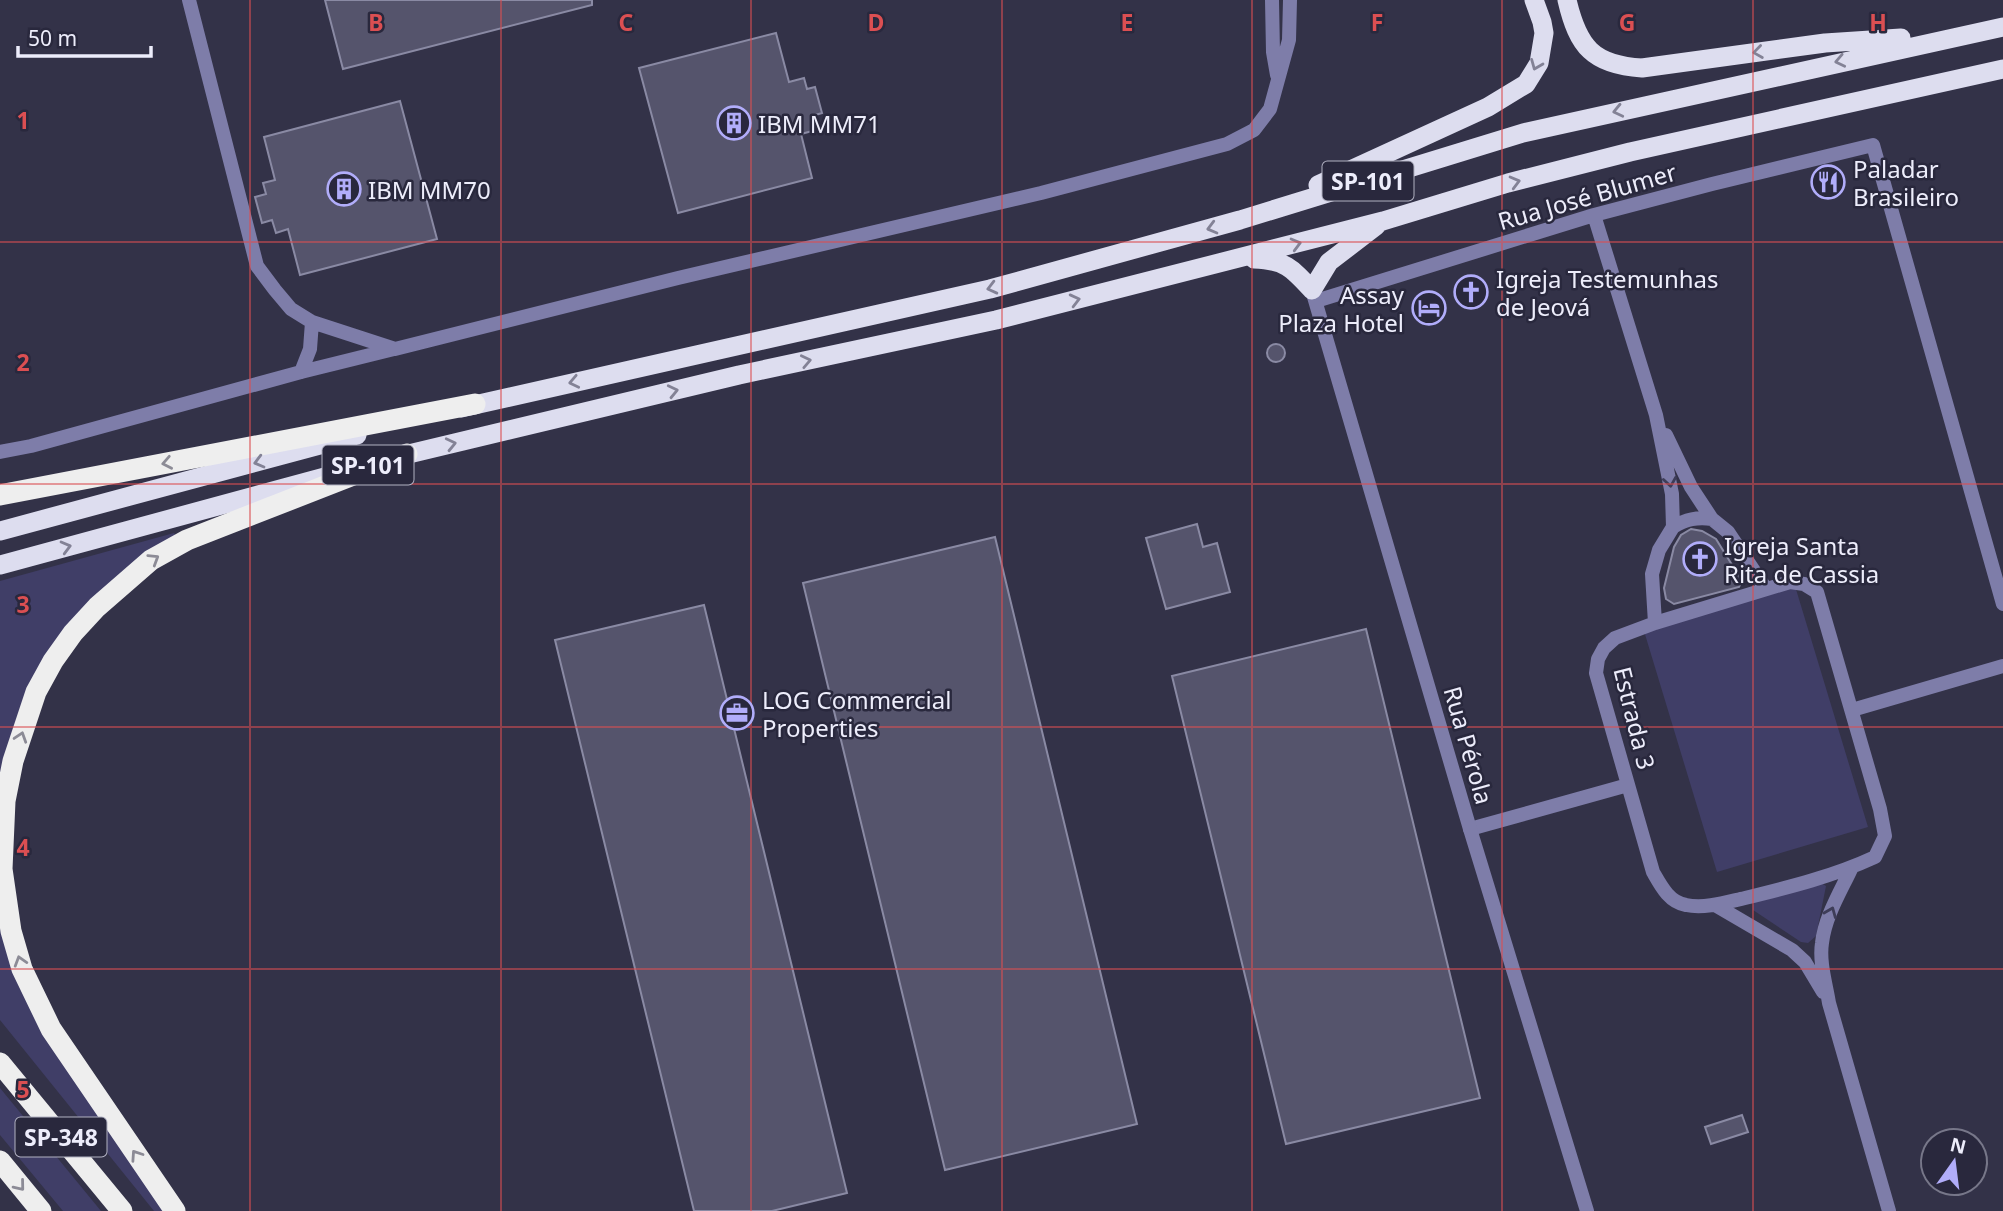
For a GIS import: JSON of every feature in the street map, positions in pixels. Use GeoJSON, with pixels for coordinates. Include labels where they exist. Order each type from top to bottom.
{"type":"FeatureCollection","features":[{"type":"Feature","properties":{"kind":"highway"},"geometry":{"type":"LineString","coordinates":[[1240,220],[1488,107],[1526,84],[1539,63],[1544,33],[1534,0]]}},
{"type":"Feature","properties":{"kind":"highway"},"geometry":{"type":"LineString","coordinates":[[1567,0],[1577,33],[1590,51],[1616,66],[1642,68],[1825,43],[1972,32]]}},
{"type":"Feature","properties":{"kind":"highway","name":"SP-101"},"geometry":{"type":"LineString","coordinates":[[0,531],[475,404],[990,289],[1240,220],[1523,133],[2003,27]]}},
{"type":"Feature","properties":{"kind":"highway","name":"SP-101"},"geometry":{"type":"LineString","coordinates":[[0,565],[407,454],[739,375],[996,320],[1383,221],[1508,183],[1630,152],[2003,69]]}},
{"type":"Feature","properties":{"kind":"highway"},"geometry":{"type":"LineString","coordinates":[[1226,262],[1252,259],[1285,264],[1315,296],[1329,262],[1383,221]]}},
{"type":"Feature","properties":{"kind":"highway"},"geometry":{"type":"LineString","coordinates":[[0,495],[475,404]]}},
{"type":"Feature","properties":{"kind":"highway"},"geometry":{"type":"LineString","coordinates":[[175,1211],[51,1029],[22,969],[11,931],[2,869],[5,800],[13,761],[36,692],[53,661],[97,607],[151,560],[187,540],[407,454]]}},
{"type":"Feature","properties":{"kind":"highway","name":"SP-348"},"geometry":{"type":"LineString","coordinates":[[0,1063],[122,1211]]}},
{"type":"Feature","properties":{"kind":"highway","name":"SP-348"},"geometry":{"type":"LineString","coordinates":[[0,1161],[41,1211]]}},
{"type":"Feature","properties":{"kind":"street"},"geometry":{"type":"LineString","coordinates":[[189,0],[257,266],[291,309],[312,323],[395,349]]}},
{"type":"Feature","properties":{"kind":"street"},"geometry":{"type":"LineString","coordinates":[[1272,0],[1273,52],[1278,80]]}},
{"type":"Feature","properties":{"kind":"street"},"geometry":{"type":"LineString","coordinates":[[0,452],[31,446],[300,372],[678,278],[1041,193],[1227,144],[1254,130],[1270,109],[1289,40],[1290,0]]}},
{"type":"Feature","properties":{"kind":"street","name":"Rua José Blumer"},"geometry":{"type":"LineString","coordinates":[[1315,296],[1594,215],[1874,145],[2003,604]]}},
{"type":"Feature","properties":{"kind":"street"},"geometry":{"type":"LineString","coordinates":[[1594,215],[1656,415],[1668,469],[1673,527]]}},
{"type":"Feature","properties":{"kind":"street","name":"Rua Pérola"},"geometry":{"type":"LineString","coordinates":[[1315,296],[1470,829],[1587,1211]]}},
{"type":"Feature","properties":{"kind":"street"},"geometry":{"type":"LineString","coordinates":[[300,372],[310,349],[312,323]]}},
{"type":"Feature","properties":{"kind":"street"},"geometry":{"type":"LineString","coordinates":[[1656,415],[1691,487],[1712,519],[1728,531],[1766,589]]}},
{"type":"Feature","properties":{"kind":"street"},"geometry":{"type":"LineString","coordinates":[[1655,623],[1652,574],[1654,561],[1673,527],[1684,521],[1712,519]]}},
{"type":"Feature","properties":{"kind":"street","name":"Estrada 3"},"geometry":{"type":"LineString","coordinates":[[1790,582],[1804,584],[1817,592],[1880,810],[1885,836],[1875,857],[1852,867],[1787,888],[1715,905],[1686,905],[1666,894],[1653,872],[1596,673],[1598,659],[1604,648],[1615,638],[1766,589],[1790,582]]}},
{"type":"Feature","properties":{"kind":"street"},"geometry":{"type":"LineString","coordinates":[[1852,710],[2003,666]]}},
{"type":"Feature","properties":{"kind":"street"},"geometry":{"type":"LineString","coordinates":[[1470,829],[1628,785]]}},
{"type":"Feature","properties":{"kind":"street"},"geometry":{"type":"LineString","coordinates":[[1852,867],[1829,914],[1821,944],[1829,1003],[1889,1211]]}},
{"type":"Feature","properties":{"kind":"street"},"geometry":{"type":"LineString","coordinates":[[1715,905],[1792,950],[1805,962],[1829,1003]]}},
{"type":"Feature","properties":{"kind":"street"},"geometry":{"type":"LineString","coordinates":[[1792,950],[1809,951],[1821,944]]}},
{"type":"Feature","properties":{"kind":"shaded area"},"geometry":{"type":"Polygon","coordinates":[[[174,533],[176,536],[132,564],[104,588],[46,660],[17,717],[0,785],[0,581],[174,533]]]}},
{"type":"Feature","properties":{"kind":"shaded area"},"geometry":{"type":"Polygon","coordinates":[[[1795,586],[1868,827],[1717,872],[1644,631],[1795,586]]]}},
{"type":"Feature","properties":{"kind":"shaded area"},"geometry":{"type":"Polygon","coordinates":[[[1821,883],[1826,886],[1816,936],[1808,943],[1801,942],[1753,910],[1757,899],[1821,883]]]}},
{"type":"Feature","properties":{"kind":"shaded area"},"geometry":{"type":"Polygon","coordinates":[[[0,918],[5,943],[168,1211],[154,1211],[0,1020],[0,918]]]}},
{"type":"Feature","properties":{"kind":"shaded area"},"geometry":{"type":"Polygon","coordinates":[[[0,1088],[101,1211],[63,1211],[0,1135],[0,1088]]]}},
{"type":"Feature","properties":{"kind":"building"},"geometry":{"type":"Polygon","coordinates":[[[325,0],[592,0],[592,5],[343,69],[325,0]]]}},
{"type":"Feature","properties":{"kind":"building","name":"IBM MM71"},"geometry":{"type":"Polygon","coordinates":[[[776,33],[789,82],[804,78],[807,89],[815,87],[822,113],[812,116],[816,130],[801,134],[812,178],[678,213],[639,68],[776,33]]]}},
{"type":"Feature","properties":{"kind":"building","name":"IBM MM70"},"geometry":{"type":"Polygon","coordinates":[[[400,101],[437,239],[300,275],[288,229],[276,233],[272,220],[262,223],[255,197],[266,194],[263,183],[275,180],[264,137],[400,101]]]}},
{"type":"Feature","properties":{"kind":"building"},"geometry":{"type":"Polygon","coordinates":[[[1272,344],[1280,344],[1285,353],[1283,360],[1272,362],[1267,357],[1267,349],[1272,344]]]}},
{"type":"Feature","properties":{"kind":"building"},"geometry":{"type":"Polygon","coordinates":[[[1197,524],[1203,547],[1217,543],[1230,592],[1166,609],[1146,538],[1197,524]]]}},
{"type":"Feature","properties":{"kind":"building","name":"Igreja Santa Rita de Cassia"},"geometry":{"type":"Polygon","coordinates":[[[1691,529],[1702,531],[1716,539],[1742,581],[1739,587],[1674,604],[1666,599],[1664,588],[1674,547],[1681,535],[1691,529]]]}},
{"type":"Feature","properties":{"kind":"building"},"geometry":{"type":"Polygon","coordinates":[[[995,537],[1137,1124],[945,1170],[803,583],[995,537]]]}},
{"type":"Feature","properties":{"kind":"building"},"geometry":{"type":"Polygon","coordinates":[[[704,605],[847,1193],[772,1211],[694,1211],[555,640],[704,605]]]}},
{"type":"Feature","properties":{"kind":"building"},"geometry":{"type":"Polygon","coordinates":[[[1366,629],[1480,1098],[1286,1144],[1172,676],[1366,629]]]}},
{"type":"Feature","properties":{"kind":"building"},"geometry":{"type":"Polygon","coordinates":[[[1742,1115],[1748,1132],[1711,1144],[1705,1127],[1742,1115]]]}},
{"type":"Feature","properties":{"kind":"place","name":"IBM MM71"},"geometry":{"type":"Point","coordinates":[734,123]}},
{"type":"Feature","properties":{"kind":"place","name":"Paladar Brasileiro"},"geometry":{"type":"Point","coordinates":[1828,182]}},
{"type":"Feature","properties":{"kind":"place","name":"IBM MM70"},"geometry":{"type":"Point","coordinates":[344,189]}},
{"type":"Feature","properties":{"kind":"place","name":"Igreja Testemunhas de Jeová"},"geometry":{"type":"Point","coordinates":[1471,292]}},
{"type":"Feature","properties":{"kind":"place","name":"Assay Plaza Hotel"},"geometry":{"type":"Point","coordinates":[1429,308]}},
{"type":"Feature","properties":{"kind":"place","name":"Igreja Santa Rita de Cassia"},"geometry":{"type":"Point","coordinates":[1700,559]}},
{"type":"Feature","properties":{"kind":"place","name":"LOG Commercial Properties"},"geometry":{"type":"Point","coordinates":[737,713]}}]}
